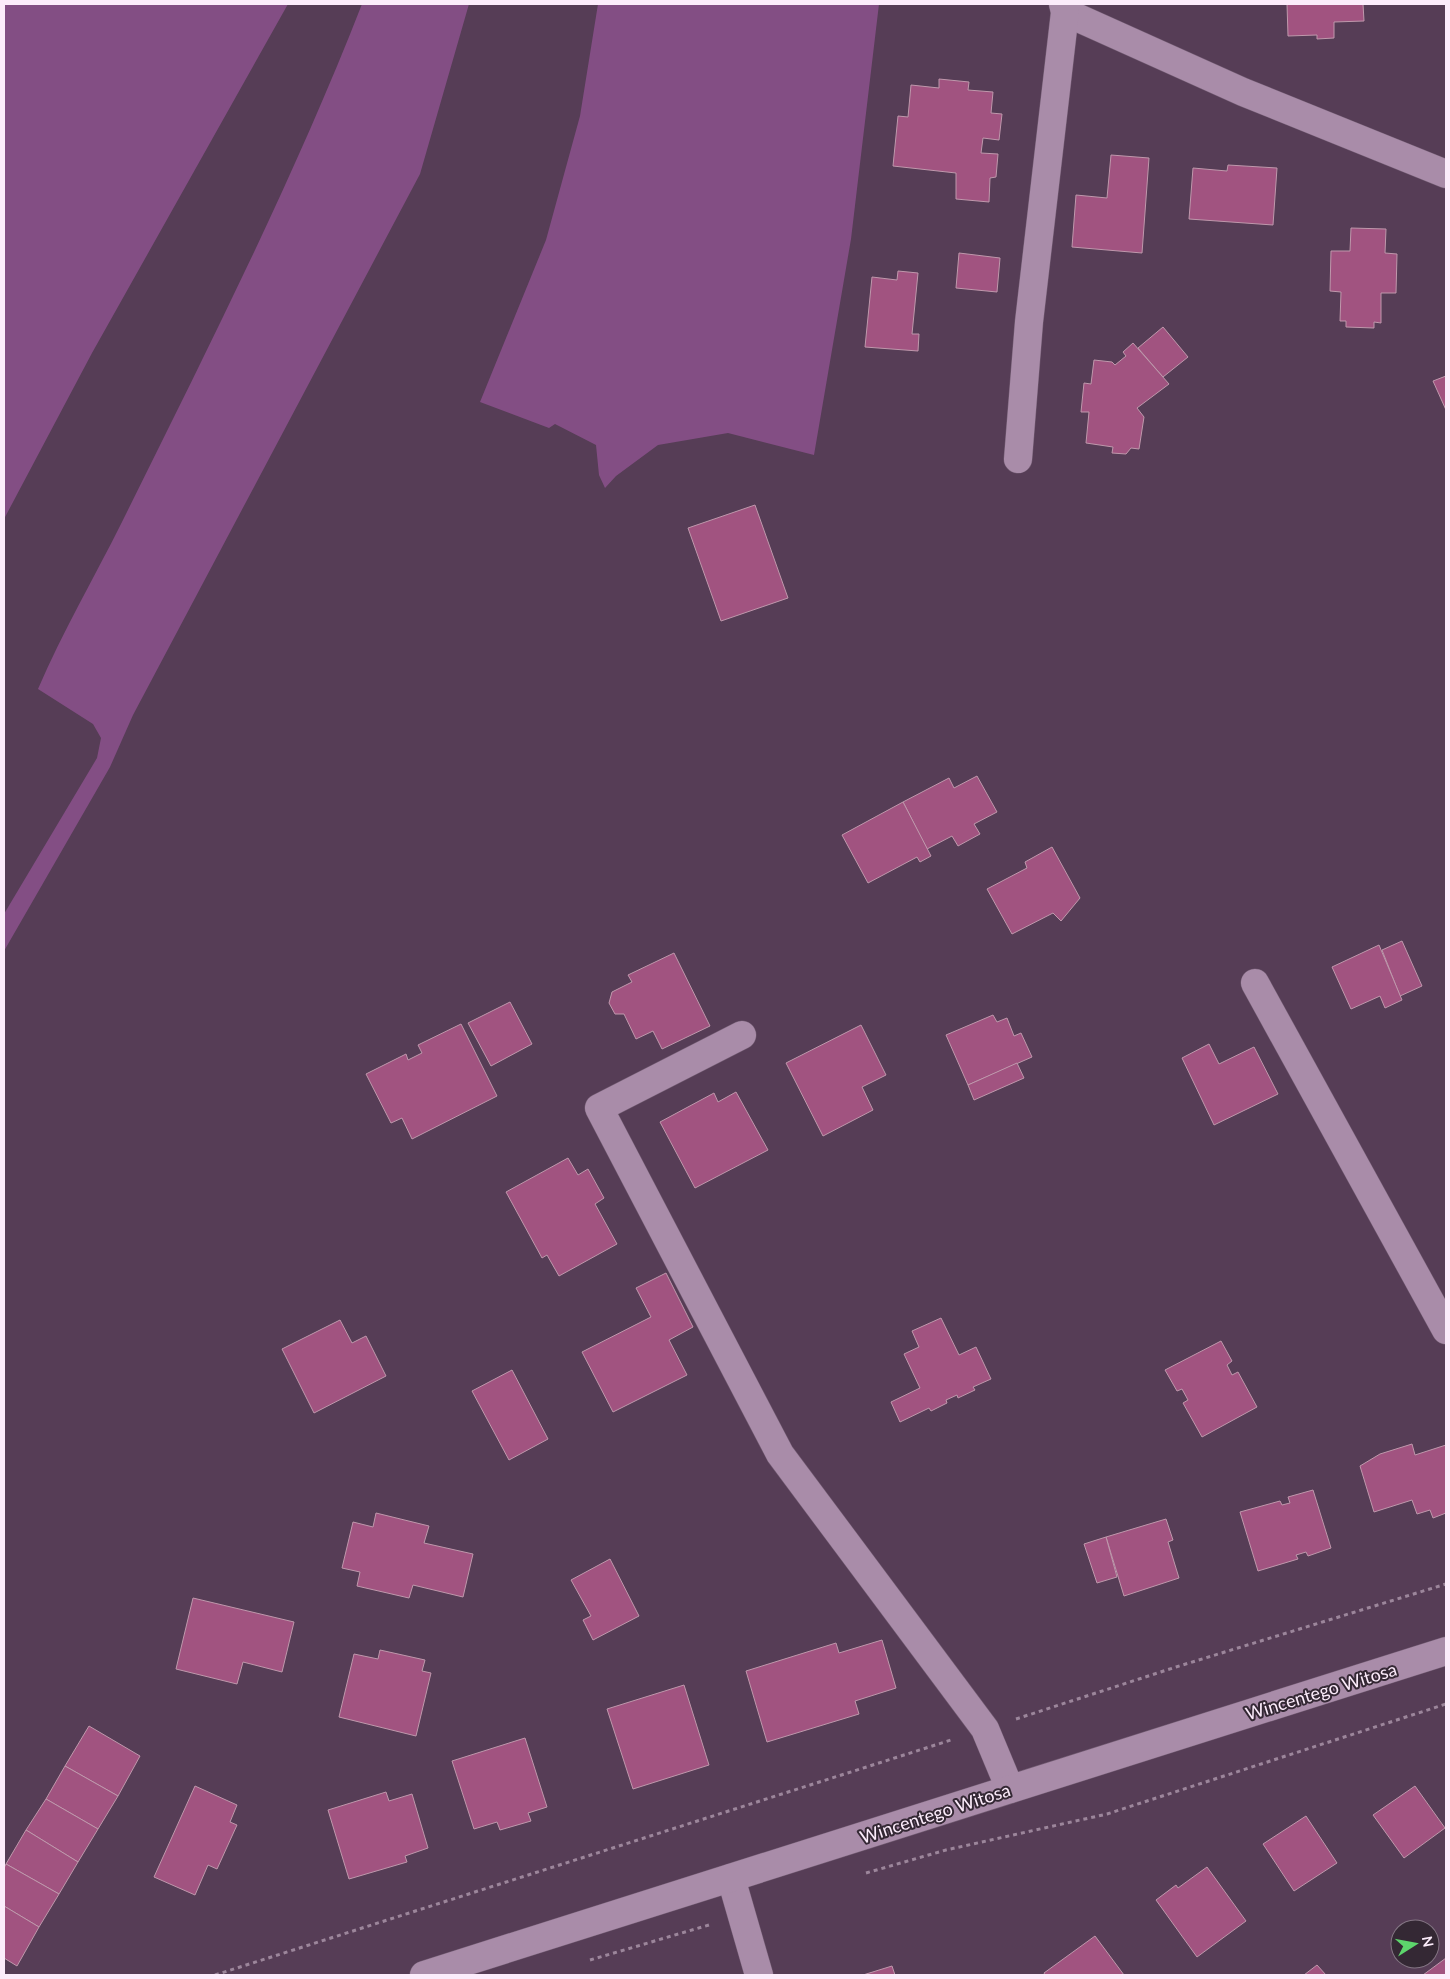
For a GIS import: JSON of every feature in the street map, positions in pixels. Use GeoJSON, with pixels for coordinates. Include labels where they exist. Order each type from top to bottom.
{"type":"FeatureCollection","features":[{"type":"Feature","properties":{"kind":"street"},"geometry":{"type":"LineString","coordinates":[[1018,459],[1030,312],[1064,8],[1243,92],[1446,174]]}},
{"type":"Feature","properties":{"kind":"street"},"geometry":{"type":"LineString","coordinates":[[1255,983],[1446,1330]]}},
{"type":"Feature","properties":{"kind":"street"},"geometry":{"type":"LineString","coordinates":[[742,1035],[599,1108],[780,1454],[985,1729],[1010,1789]]}},
{"type":"Feature","properties":{"kind":"street","name":"Wincentego Witosa"},"geometry":{"type":"LineString","coordinates":[[424,1975],[1446,1651]]}},
{"type":"Feature","properties":{"kind":"street"},"geometry":{"type":"LineString","coordinates":[[731,1878],[759,1975]]}},
{"type":"Feature","properties":{"kind":"path"},"geometry":{"type":"LineString","coordinates":[[215,1975],[1176,1667],[1446,1584]]}},
{"type":"Feature","properties":{"kind":"path"},"geometry":{"type":"LineString","coordinates":[[860,1875],[946,1850],[1107,1814],[1446,1704]]}},
{"type":"Feature","properties":{"kind":"path"},"geometry":{"type":"LineString","coordinates":[[586,1962],[741,1914]]}},
{"type":"Feature","properties":{"kind":"shaded area"},"geometry":{"type":"Polygon","coordinates":[[[4,4],[288,4],[92,353],[4,519],[4,4]]]}},
{"type":"Feature","properties":{"kind":"shaded area"},"geometry":{"type":"Polygon","coordinates":[[[362,4],[469,4],[420,174],[133,715],[110,767],[4,951],[4,914],[97,758],[101,738],[93,724],[38,689],[248,266],[307,136],[362,4]]]}},
{"type":"Feature","properties":{"kind":"shaded area"},"geometry":{"type":"Polygon","coordinates":[[[598,4],[879,4],[851,239],[814,455],[728,433],[658,445],[616,476],[605,488],[599,475],[596,445],[555,424],[549,428],[480,402],[546,240],[580,116],[598,4]]]}},
{"type":"Feature","properties":{"kind":"building"},"geometry":{"type":"Polygon","coordinates":[[[1287,4],[1363,4],[1364,21],[1334,22],[1334,38],[1317,39],[1317,35],[1288,36],[1287,4]]]}},
{"type":"Feature","properties":{"kind":"building"},"geometry":{"type":"Polygon","coordinates":[[[939,79],[969,82],[968,90],[993,92],[991,113],[1002,114],[999,140],[983,138],[981,153],[998,154],[996,177],[990,178],[989,202],[956,199],[956,173],[893,166],[898,116],[908,117],[911,85],[939,88],[939,79]]]}},
{"type":"Feature","properties":{"kind":"building"},"geometry":{"type":"Polygon","coordinates":[[[1111,155],[1149,158],[1142,253],[1072,247],[1076,195],[1107,198],[1111,155]]]}},
{"type":"Feature","properties":{"kind":"building"},"geometry":{"type":"Polygon","coordinates":[[[1228,165],[1277,168],[1273,225],[1189,219],[1193,168],[1227,171],[1228,165]]]}},
{"type":"Feature","properties":{"kind":"building"},"geometry":{"type":"Polygon","coordinates":[[[1351,228],[1386,229],[1385,253],[1397,254],[1396,293],[1381,293],[1381,323],[1374,322],[1374,328],[1346,327],[1346,321],[1340,321],[1341,292],[1330,291],[1331,251],[1350,251],[1351,228]]]}},
{"type":"Feature","properties":{"kind":"building"},"geometry":{"type":"Polygon","coordinates":[[[959,253],[1000,258],[997,292],[956,288],[959,253]]]}},
{"type":"Feature","properties":{"kind":"building"},"geometry":{"type":"Polygon","coordinates":[[[898,271],[918,273],[912,334],[919,334],[918,351],[865,347],[872,277],[897,280],[898,271]]]}},
{"type":"Feature","properties":{"kind":"building"},"geometry":{"type":"Polygon","coordinates":[[[1163,327],[1188,357],[1163,377],[1138,348],[1163,327]]]}},
{"type":"Feature","properties":{"kind":"building"},"geometry":{"type":"Polygon","coordinates":[[[1133,343],[1169,384],[1137,408],[1144,417],[1139,449],[1131,448],[1126,454],[1112,453],[1113,447],[1086,443],[1089,412],[1081,412],[1084,383],[1091,384],[1094,360],[1112,362],[1115,365],[1126,356],[1123,352],[1133,343]]]}},
{"type":"Feature","properties":{"kind":"building"},"geometry":{"type":"Polygon","coordinates":[[[1446,376],[1446,410],[1433,381],[1446,376]]]}},
{"type":"Feature","properties":{"kind":"building"},"geometry":{"type":"Polygon","coordinates":[[[755,505],[788,598],[721,621],[688,528],[755,505]]]}},
{"type":"Feature","properties":{"kind":"building"},"geometry":{"type":"Polygon","coordinates":[[[977,776],[997,812],[974,824],[980,834],[958,846],[952,836],[927,849],[903,802],[949,778],[954,788],[977,776]]]}},
{"type":"Feature","properties":{"kind":"building"},"geometry":{"type":"Polygon","coordinates":[[[903,802],[931,856],[920,862],[917,857],[868,883],[842,835],[903,802]]]}},
{"type":"Feature","properties":{"kind":"building"},"geometry":{"type":"Polygon","coordinates":[[[1052,847],[1080,898],[1061,921],[1053,913],[1012,934],[987,889],[1027,868],[1025,862],[1052,847]]]}},
{"type":"Feature","properties":{"kind":"building"},"geometry":{"type":"Polygon","coordinates":[[[1402,941],[1422,986],[1400,996],[1382,950],[1402,941]]]}},
{"type":"Feature","properties":{"kind":"building"},"geometry":{"type":"Polygon","coordinates":[[[1379,945],[1402,1000],[1385,1008],[1380,996],[1351,1009],[1332,967],[1379,945]]]}},
{"type":"Feature","properties":{"kind":"building"},"geometry":{"type":"Polygon","coordinates":[[[674,953],[710,1026],[662,1049],[653,1031],[636,1039],[624,1014],[615,1014],[609,1003],[612,992],[632,982],[628,975],[674,953]]]}},
{"type":"Feature","properties":{"kind":"building"},"geometry":{"type":"Polygon","coordinates":[[[510,1002],[532,1044],[491,1066],[468,1023],[510,1002]]]}},
{"type":"Feature","properties":{"kind":"building"},"geometry":{"type":"Polygon","coordinates":[[[993,1015],[997,1022],[1007,1018],[1014,1036],[1021,1033],[1032,1057],[968,1085],[946,1035],[993,1015]]]}},
{"type":"Feature","properties":{"kind":"building"},"geometry":{"type":"Polygon","coordinates":[[[461,1024],[497,1096],[412,1139],[402,1118],[391,1123],[366,1074],[406,1054],[408,1060],[422,1053],[418,1045],[461,1024]]]}},
{"type":"Feature","properties":{"kind":"building"},"geometry":{"type":"Polygon","coordinates":[[[861,1025],[886,1075],[862,1087],[873,1110],[823,1136],[786,1063],[861,1025]]]}},
{"type":"Feature","properties":{"kind":"building"},"geometry":{"type":"Polygon","coordinates":[[[1209,1044],[1219,1064],[1254,1047],[1278,1094],[1214,1125],[1182,1058],[1209,1044]]]}},
{"type":"Feature","properties":{"kind":"building"},"geometry":{"type":"Polygon","coordinates":[[[1017,1063],[1024,1078],[974,1100],[968,1085],[1017,1063]]]}},
{"type":"Feature","properties":{"kind":"building"},"geometry":{"type":"Polygon","coordinates":[[[736,1092],[768,1150],[695,1188],[660,1122],[714,1093],[718,1102],[736,1092]]]}},
{"type":"Feature","properties":{"kind":"building"},"geometry":{"type":"Polygon","coordinates":[[[568,1158],[578,1175],[588,1169],[604,1198],[595,1204],[617,1244],[559,1276],[547,1255],[542,1258],[506,1192],[568,1158]]]}},
{"type":"Feature","properties":{"kind":"building"},"geometry":{"type":"Polygon","coordinates":[[[666,1273],[693,1327],[669,1340],[687,1375],[613,1412],[582,1352],[651,1317],[636,1288],[666,1273]]]}},
{"type":"Feature","properties":{"kind":"building"},"geometry":{"type":"Polygon","coordinates":[[[941,1318],[959,1355],[976,1347],[991,1379],[973,1387],[975,1390],[958,1398],[957,1395],[946,1400],[947,1403],[931,1411],[929,1408],[900,1422],[891,1402],[920,1388],[904,1354],[919,1347],[912,1331],[941,1318]]]}},
{"type":"Feature","properties":{"kind":"building"},"geometry":{"type":"Polygon","coordinates":[[[340,1320],[352,1343],[366,1336],[386,1376],[314,1413],[282,1349],[340,1320]]]}},
{"type":"Feature","properties":{"kind":"building"},"geometry":{"type":"Polygon","coordinates":[[[1221,1341],[1232,1361],[1227,1365],[1232,1375],[1238,1372],[1257,1407],[1202,1437],[1183,1403],[1188,1400],[1182,1389],[1177,1391],[1165,1370],[1221,1341]]]}},
{"type":"Feature","properties":{"kind":"building"},"geometry":{"type":"Polygon","coordinates":[[[512,1370],[548,1439],[509,1460],[472,1391],[512,1370]]]}},
{"type":"Feature","properties":{"kind":"building"},"geometry":{"type":"Polygon","coordinates":[[[1412,1444],[1415,1455],[1446,1445],[1446,1513],[1433,1518],[1430,1510],[1417,1514],[1412,1500],[1374,1512],[1360,1466],[1380,1454],[1412,1444]]]}},
{"type":"Feature","properties":{"kind":"building"},"geometry":{"type":"Polygon","coordinates":[[[1313,1490],[1331,1548],[1308,1556],[1306,1552],[1296,1555],[1298,1559],[1258,1571],[1240,1512],[1280,1501],[1282,1505],[1290,1503],[1288,1497],[1313,1490]]]}},
{"type":"Feature","properties":{"kind":"building"},"geometry":{"type":"Polygon","coordinates":[[[376,1513],[429,1526],[424,1543],[473,1554],[463,1597],[413,1585],[409,1598],[357,1586],[360,1572],[342,1568],[353,1522],[373,1527],[376,1513]]]}},
{"type":"Feature","properties":{"kind":"building"},"geometry":{"type":"Polygon","coordinates":[[[1166,1519],[1173,1540],[1168,1542],[1179,1578],[1124,1596],[1106,1537],[1166,1519]]]}},
{"type":"Feature","properties":{"kind":"building"},"geometry":{"type":"Polygon","coordinates":[[[1106,1537],[1117,1577],[1097,1583],[1084,1544],[1106,1537]]]}},
{"type":"Feature","properties":{"kind":"building"},"geometry":{"type":"Polygon","coordinates":[[[610,1559],[639,1616],[593,1640],[583,1620],[591,1616],[571,1580],[610,1559]]]}},
{"type":"Feature","properties":{"kind":"building"},"geometry":{"type":"Polygon","coordinates":[[[193,1598],[294,1622],[282,1672],[243,1662],[237,1684],[176,1669],[193,1598]]]}},
{"type":"Feature","properties":{"kind":"building"},"geometry":{"type":"Polygon","coordinates":[[[882,1640],[896,1688],[855,1701],[859,1714],[767,1742],[746,1671],[836,1643],[839,1653],[882,1640]]]}},
{"type":"Feature","properties":{"kind":"building"},"geometry":{"type":"Polygon","coordinates":[[[380,1650],[425,1660],[422,1671],[431,1673],[416,1736],[339,1717],[354,1654],[378,1659],[380,1650]]]}},
{"type":"Feature","properties":{"kind":"building"},"geometry":{"type":"Polygon","coordinates":[[[684,1685],[709,1765],[633,1789],[607,1709],[684,1685]]]}},
{"type":"Feature","properties":{"kind":"building"},"geometry":{"type":"Polygon","coordinates":[[[89,1726],[140,1756],[118,1796],[65,1766],[89,1726]]]}},
{"type":"Feature","properties":{"kind":"building"},"geometry":{"type":"Polygon","coordinates":[[[525,1738],[547,1807],[528,1813],[531,1821],[500,1830],[497,1822],[474,1829],[452,1761],[525,1738]]]}},
{"type":"Feature","properties":{"kind":"building"},"geometry":{"type":"Polygon","coordinates":[[[65,1766],[118,1796],[98,1829],[46,1799],[65,1766]]]}},
{"type":"Feature","properties":{"kind":"building"},"geometry":{"type":"Polygon","coordinates":[[[195,1786],[237,1805],[230,1822],[237,1825],[217,1869],[208,1865],[195,1895],[154,1877],[195,1786]]]}},
{"type":"Feature","properties":{"kind":"building"},"geometry":{"type":"Polygon","coordinates":[[[1415,1786],[1445,1828],[1404,1858],[1373,1815],[1415,1786]]]}},
{"type":"Feature","properties":{"kind":"building"},"geometry":{"type":"Polygon","coordinates":[[[386,1792],[389,1801],[412,1794],[428,1848],[405,1856],[407,1862],[349,1879],[328,1810],[386,1792]]]}},
{"type":"Feature","properties":{"kind":"building"},"geometry":{"type":"Polygon","coordinates":[[[46,1799],[98,1829],[78,1862],[26,1830],[46,1799]]]}},
{"type":"Feature","properties":{"kind":"building"},"geometry":{"type":"Polygon","coordinates":[[[1306,1816],[1337,1863],[1294,1891],[1263,1844],[1306,1816]]]}},
{"type":"Feature","properties":{"kind":"building"},"geometry":{"type":"Polygon","coordinates":[[[26,1830],[78,1862],[59,1894],[6,1864],[26,1830]]]}},
{"type":"Feature","properties":{"kind":"building"},"geometry":{"type":"Polygon","coordinates":[[[6,1864],[59,1894],[39,1927],[4,1906],[4,1868],[6,1864]]]}},
{"type":"Feature","properties":{"kind":"building"},"geometry":{"type":"Polygon","coordinates":[[[1207,1867],[1246,1921],[1197,1957],[1156,1900],[1176,1885],[1178,1888],[1207,1867]]]}},
{"type":"Feature","properties":{"kind":"building"},"geometry":{"type":"Polygon","coordinates":[[[4,1906],[39,1927],[17,1966],[4,1958],[4,1906]]]}},
{"type":"Feature","properties":{"kind":"building"},"geometry":{"type":"Polygon","coordinates":[[[1095,1936],[1124,1975],[1045,1975],[1044,1973],[1095,1936]]]}},
{"type":"Feature","properties":{"kind":"building"},"geometry":{"type":"Polygon","coordinates":[[[1446,1958],[1446,1975],[1423,1975],[1431,1969],[1440,1969],[1440,1962],[1446,1958]]]}},
{"type":"Feature","properties":{"kind":"building"},"geometry":{"type":"Polygon","coordinates":[[[1317,1965],[1326,1975],[1304,1975],[1317,1965]]]}},
{"type":"Feature","properties":{"kind":"building"},"geometry":{"type":"Polygon","coordinates":[[[892,1966],[895,1975],[863,1975],[892,1966]]]}}]}
